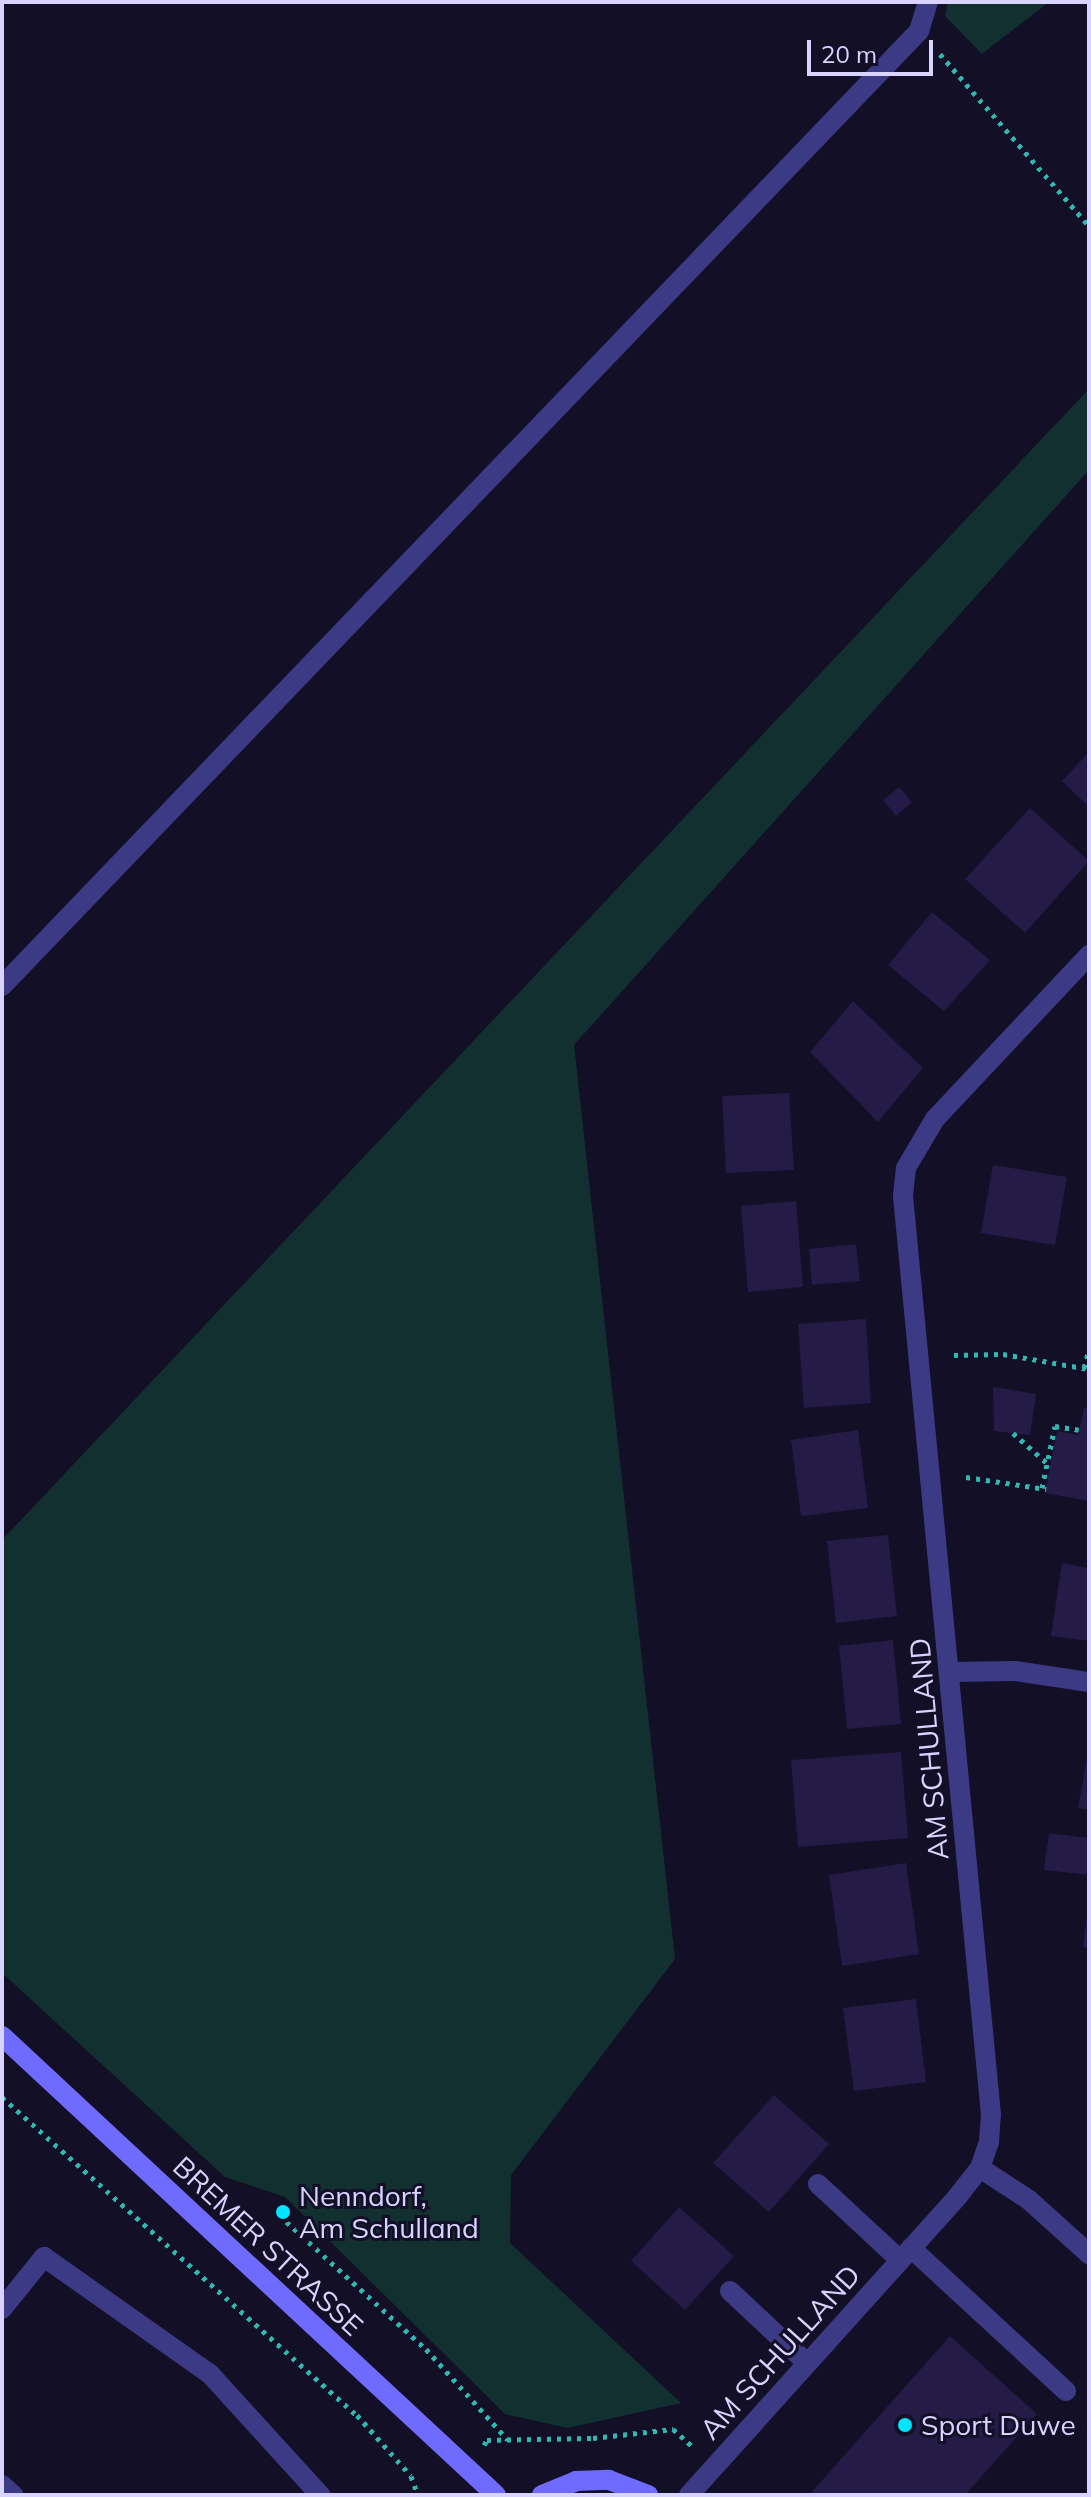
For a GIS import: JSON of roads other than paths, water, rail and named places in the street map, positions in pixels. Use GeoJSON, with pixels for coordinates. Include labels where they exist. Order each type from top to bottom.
{"type":"FeatureCollection","features":[{"type":"Feature","properties":{"kind":"main road","name":"BREMER STRASSE"},"geometry":{"type":"LineString","coordinates":[[2,2036],[496,2495]]}},
{"type":"Feature","properties":{"kind":"main road"},"geometry":{"type":"LineString","coordinates":[[542,2495],[576,2481],[609,2480],[648,2495]]}},
{"type":"Feature","properties":{"kind":"street"},"geometry":{"type":"LineString","coordinates":[[2,986],[919,31],[928,2]]}},
{"type":"Feature","properties":{"kind":"street","name":"AM SCHULLAND"},"geometry":{"type":"LineString","coordinates":[[689,2495],[980,2168],[991,2115],[951,1672],[904,1230],[906,1168],[935,1119],[1089,955]]}},
{"type":"Feature","properties":{"kind":"street"},"geometry":{"type":"LineString","coordinates":[[951,1672],[1015,1671],[1089,1682]]}},
{"type":"Feature","properties":{"kind":"street"},"geometry":{"type":"LineString","coordinates":[[980,2168],[1029,2200],[1089,2254]]}},
{"type":"Feature","properties":{"kind":"street"},"geometry":{"type":"LineString","coordinates":[[818,2184],[906,2254],[1066,2391]]}},
{"type":"Feature","properties":{"kind":"street"},"geometry":{"type":"LineString","coordinates":[[2,2309],[44,2257],[210,2374],[320,2495]]}},
{"type":"Feature","properties":{"kind":"street"},"geometry":{"type":"LineString","coordinates":[[730,2291],[807,2363]]}},
{"type":"Feature","properties":{"kind":"street"},"geometry":{"type":"LineString","coordinates":[[2,2485],[13,2495]]}},
{"type":"Feature","properties":{"kind":"place","name":"Nenndorf, Am Schulland"},"geometry":{"type":"Point","coordinates":[283,2212]}},
{"type":"Feature","properties":{"kind":"place","name":"Sport Duwe"},"geometry":{"type":"Point","coordinates":[905,2425]}}]}
